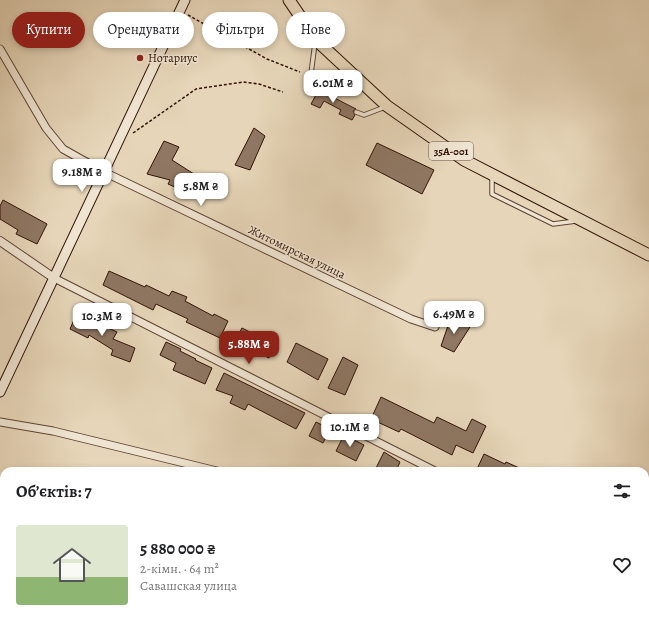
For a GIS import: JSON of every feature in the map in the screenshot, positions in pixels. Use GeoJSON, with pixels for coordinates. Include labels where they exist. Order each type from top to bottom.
{"type":"FeatureCollection","features":[{"type":"Feature","properties":{"kind":"highway","name":"35А-001"},"geometry":{"type":"LineString","coordinates":[[289,0],[297,12]]}},
{"type":"Feature","properties":{"kind":"highway","name":"35А-001"},"geometry":{"type":"LineString","coordinates":[[325,48],[387,106],[464,160],[649,254]]}},
{"type":"Feature","properties":{"kind":"main road"},"geometry":{"type":"LineString","coordinates":[[0,392],[104,172],[182,2]]}},
{"type":"Feature","properties":{"kind":"street","name":"Житомирская улица"},"geometry":{"type":"LineString","coordinates":[[0,49],[50,134],[63,149],[104,172],[411,319],[435,328]]}},
{"type":"Feature","properties":{"kind":"street"},"geometry":{"type":"LineString","coordinates":[[0,240],[54,278],[427,467]]}},
{"type":"Feature","properties":{"kind":"street"},"geometry":{"type":"LineString","coordinates":[[0,422],[53,431],[200,467]]}},
{"type":"Feature","properties":{"kind":"lane"},"geometry":{"type":"LineString","coordinates":[[313,91],[309,89],[315,48]]}},
{"type":"Feature","properties":{"kind":"lane"},"geometry":{"type":"LineString","coordinates":[[356,112],[364,115],[387,106]]}},
{"type":"Feature","properties":{"kind":"lane"},"geometry":{"type":"LineString","coordinates":[[492,174],[492,194],[553,224],[582,220]]}},
{"type":"Feature","properties":{"kind":"path"},"geometry":{"type":"LineString","coordinates":[[182,2],[188,15],[268,59],[300,72]]}},
{"type":"Feature","properties":{"kind":"path"},"geometry":{"type":"LineString","coordinates":[[133,133],[196,89],[243,82],[259,84],[283,92]]}},
{"type":"Feature","properties":{"kind":"building"},"geometry":{"type":"Polygon","coordinates":[[[315,88],[356,109],[353,111],[355,115],[352,120],[339,114],[341,110],[324,101],[320,108],[311,104],[316,95],[313,94],[316,92],[315,88]]]}},
{"type":"Feature","properties":{"kind":"building"},"geometry":{"type":"Polygon","coordinates":[[[254,128],[265,136],[250,170],[235,165],[254,128]]]}},
{"type":"Feature","properties":{"kind":"building"},"geometry":{"type":"Polygon","coordinates":[[[164,141],[179,147],[172,160],[208,183],[204,200],[168,184],[170,180],[147,174],[164,141]]]}},
{"type":"Feature","properties":{"kind":"building"},"geometry":{"type":"Polygon","coordinates":[[[377,143],[434,170],[422,194],[366,165],[377,143]]]}},
{"type":"Feature","properties":{"kind":"building"},"geometry":{"type":"Polygon","coordinates":[[[3,200],[47,224],[37,244],[16,234],[18,230],[0,219],[0,206],[3,200]]]}},
{"type":"Feature","properties":{"kind":"building"},"geometry":{"type":"Polygon","coordinates":[[[109,271],[145,287],[146,285],[169,296],[172,291],[187,297],[185,301],[213,316],[214,314],[228,321],[220,338],[186,322],[188,319],[156,304],[153,310],[103,285],[109,271]]]}},
{"type":"Feature","properties":{"kind":"building"},"geometry":{"type":"Polygon","coordinates":[[[77,313],[117,332],[113,339],[135,348],[130,362],[111,355],[113,350],[89,335],[88,338],[70,329],[77,313]]]}},
{"type":"Feature","properties":{"kind":"building"},"geometry":{"type":"Polygon","coordinates":[[[451,317],[470,327],[454,352],[441,346],[451,317]]]}},
{"type":"Feature","properties":{"kind":"building"},"geometry":{"type":"Polygon","coordinates":[[[242,328],[262,338],[265,332],[278,338],[269,358],[234,342],[242,328]]]}},
{"type":"Feature","properties":{"kind":"building"},"geometry":{"type":"Polygon","coordinates":[[[166,342],[181,349],[180,351],[196,359],[195,360],[212,368],[205,384],[173,370],[176,363],[160,355],[166,342]]]}},
{"type":"Feature","properties":{"kind":"building"},"geometry":{"type":"Polygon","coordinates":[[[296,343],[328,359],[318,380],[287,362],[296,343]]]}},
{"type":"Feature","properties":{"kind":"building"},"geometry":{"type":"Polygon","coordinates":[[[343,357],[358,365],[345,395],[328,388],[343,357]]]}},
{"type":"Feature","properties":{"kind":"building"},"geometry":{"type":"Polygon","coordinates":[[[224,373],[305,413],[296,429],[248,404],[245,410],[230,403],[233,396],[216,390],[224,373]]]}},
{"type":"Feature","properties":{"kind":"building"},"geometry":{"type":"Polygon","coordinates":[[[381,397],[434,423],[437,417],[466,431],[472,419],[486,426],[473,453],[456,445],[452,455],[401,429],[399,432],[371,419],[381,397]]]}},
{"type":"Feature","properties":{"kind":"building"},"geometry":{"type":"Polygon","coordinates":[[[316,422],[330,429],[323,443],[309,436],[316,422]]]}},
{"type":"Feature","properties":{"kind":"building"},"geometry":{"type":"Polygon","coordinates":[[[344,435],[364,445],[356,461],[336,451],[344,435]]]}},
{"type":"Feature","properties":{"kind":"building"},"geometry":{"type":"Polygon","coordinates":[[[384,452],[400,462],[398,467],[376,467],[384,452]]]}},
{"type":"Feature","properties":{"kind":"building"},"geometry":{"type":"Polygon","coordinates":[[[484,454],[505,464],[506,462],[517,467],[478,467],[484,454]]]}},
{"type":"Feature","properties":{"kind":"place","name":"Нотариус"},"geometry":{"type":"Point","coordinates":[140,58]}}]}
